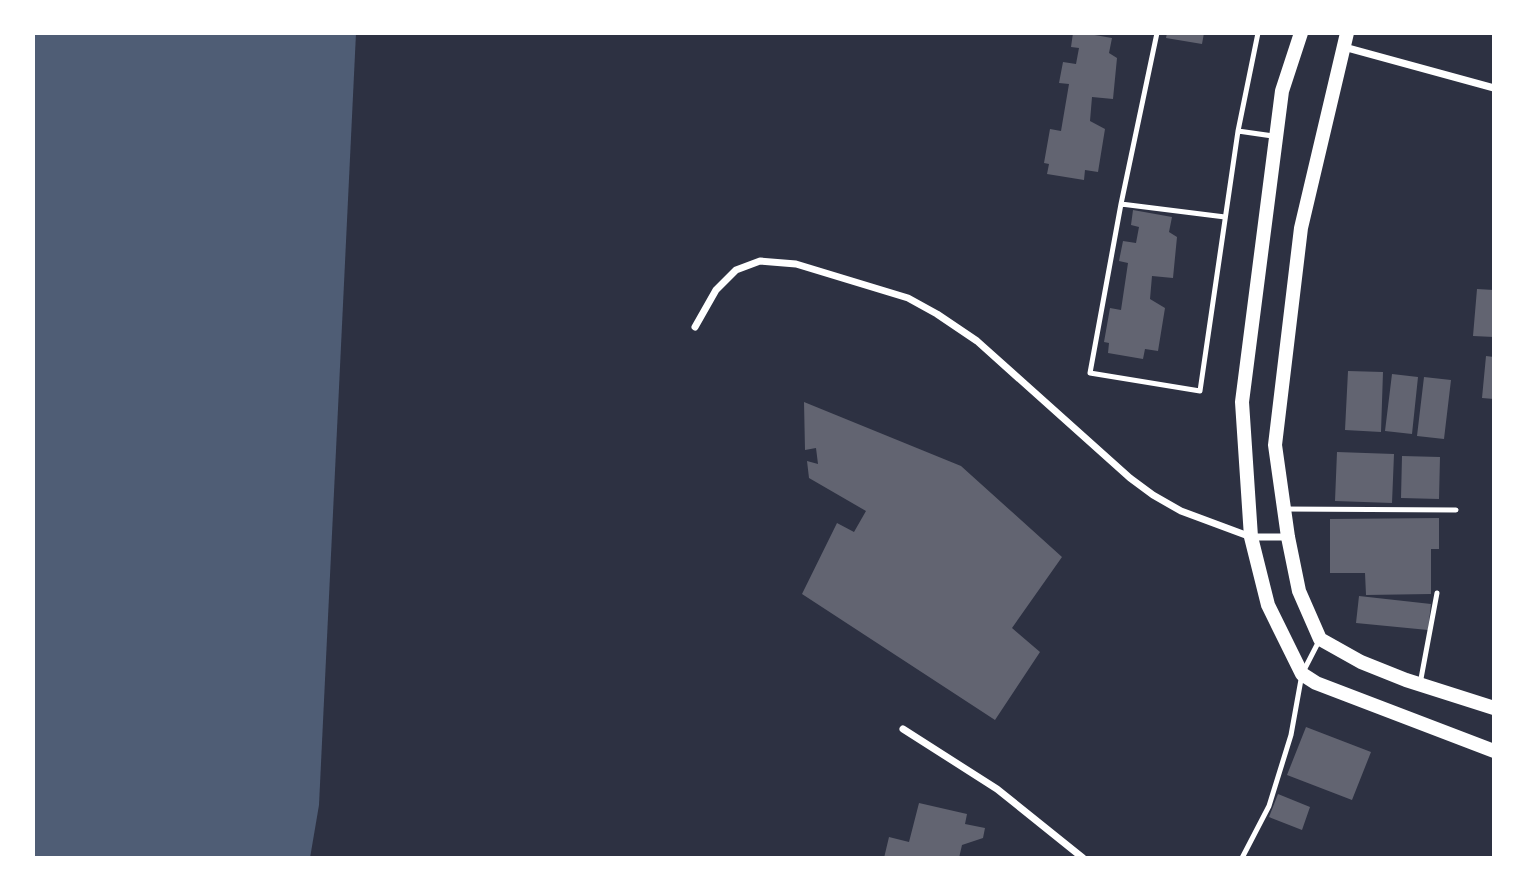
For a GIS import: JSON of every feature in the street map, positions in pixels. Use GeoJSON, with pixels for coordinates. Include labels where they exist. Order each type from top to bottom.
{"type":"FeatureCollection","features":[{"type":"Feature","properties":{"kind":"main road"},"geometry":{"type":"LineString","coordinates":[[1301,33],[1282,90],[1242,402],[1251,537],[1268,605],[1302,674],[1328,687],[1494,751]]}},
{"type":"Feature","properties":{"kind":"main road"},"geometry":{"type":"LineString","coordinates":[[1345,40],[1301,228],[1275,445],[1299,592],[1320,639],[1361,662],[1494,708]]}},
{"type":"Feature","properties":{"kind":"street"},"geometry":{"type":"LineString","coordinates":[[1345,40],[1494,88]]}},
{"type":"Feature","properties":{"kind":"street"},"geometry":{"type":"LineString","coordinates":[[695,327],[716,290],[736,270],[761,261],[796,264],[908,298],[977,341],[1130,478],[1153,495],[1181,510],[1251,537],[1288,537]]}},
{"type":"Feature","properties":{"kind":"street"},"geometry":{"type":"LineString","coordinates":[[903,729],[997,789],[1083,858]]}},
{"type":"Feature","properties":{"kind":"lane"},"geometry":{"type":"LineString","coordinates":[[1157,33],[1121,204],[1090,373],[1200,391],[1238,131],[1258,33]]}},
{"type":"Feature","properties":{"kind":"lane"},"geometry":{"type":"LineString","coordinates":[[1238,131],[1276,137]]}},
{"type":"Feature","properties":{"kind":"lane"},"geometry":{"type":"LineString","coordinates":[[1121,204],[1225,217]]}},
{"type":"Feature","properties":{"kind":"lane"},"geometry":{"type":"LineString","coordinates":[[1284,509],[1455,510]]}},
{"type":"Feature","properties":{"kind":"lane"},"geometry":{"type":"LineString","coordinates":[[1420,684],[1437,593]]}},
{"type":"Feature","properties":{"kind":"lane"},"geometry":{"type":"LineString","coordinates":[[1242,858],[1269,806],[1291,735],[1302,674],[1320,639]]}},
{"type":"Feature","properties":{"kind":"water"},"geometry":{"type":"Polygon","coordinates":[[[33,33],[356,33],[319,805],[310,858],[33,858],[33,33]]]}},
{"type":"Feature","properties":{"kind":"building"},"geometry":{"type":"Polygon","coordinates":[[[1073,33],[1112,38],[1109,53],[1117,58],[1113,99],[1092,97],[1090,121],[1105,129],[1098,172],[1085,170],[1084,180],[1047,174],[1049,164],[1044,163],[1050,129],[1061,131],[1069,84],[1059,83],[1063,62],[1076,64],[1079,48],[1071,47],[1073,33]]]}},
{"type":"Feature","properties":{"kind":"building"},"geometry":{"type":"Polygon","coordinates":[[[1167,33],[1204,33],[1202,44],[1166,38],[1167,33]]]}},
{"type":"Feature","properties":{"kind":"building"},"geometry":{"type":"Polygon","coordinates":[[[1133,210],[1172,217],[1169,232],[1177,237],[1173,278],[1152,276],[1150,299],[1165,308],[1158,351],[1145,349],[1143,359],[1108,353],[1109,343],[1104,342],[1110,308],[1121,310],[1128,263],[1119,261],[1123,241],[1136,243],[1139,227],[1131,225],[1133,210]]]}},
{"type":"Feature","properties":{"kind":"building"},"geometry":{"type":"Polygon","coordinates":[[[1477,289],[1494,290],[1494,337],[1473,336],[1477,289]]]}},
{"type":"Feature","properties":{"kind":"building"},"geometry":{"type":"Polygon","coordinates":[[[1486,356],[1494,357],[1494,399],[1482,398],[1486,356]]]}},
{"type":"Feature","properties":{"kind":"building"},"geometry":{"type":"Polygon","coordinates":[[[1348,371],[1383,372],[1381,432],[1345,430],[1348,371]]]}},
{"type":"Feature","properties":{"kind":"building"},"geometry":{"type":"Polygon","coordinates":[[[1392,374],[1418,377],[1412,434],[1385,431],[1392,374]]]}},
{"type":"Feature","properties":{"kind":"building"},"geometry":{"type":"Polygon","coordinates":[[[1424,377],[1451,380],[1444,439],[1417,436],[1424,377]]]}},
{"type":"Feature","properties":{"kind":"building"},"geometry":{"type":"Polygon","coordinates":[[[804,402],[961,466],[1062,557],[1012,628],[1040,652],[995,720],[802,594],[837,523],[854,532],[866,511],[809,478],[807,461],[818,464],[816,448],[805,450],[804,402]]]}},
{"type":"Feature","properties":{"kind":"building"},"geometry":{"type":"Polygon","coordinates":[[[1337,452],[1394,454],[1392,503],[1335,501],[1337,452]]]}},
{"type":"Feature","properties":{"kind":"building"},"geometry":{"type":"Polygon","coordinates":[[[1402,456],[1440,457],[1439,499],[1401,498],[1402,456]]]}},
{"type":"Feature","properties":{"kind":"building"},"geometry":{"type":"Polygon","coordinates":[[[1439,518],[1439,549],[1431,549],[1431,594],[1366,595],[1365,573],[1330,573],[1330,519],[1439,518]]]}},
{"type":"Feature","properties":{"kind":"building"},"geometry":{"type":"Polygon","coordinates":[[[1359,596],[1431,604],[1428,630],[1356,623],[1359,596]]]}},
{"type":"Feature","properties":{"kind":"building"},"geometry":{"type":"Polygon","coordinates":[[[1306,727],[1371,752],[1352,800],[1287,775],[1306,727]]]}},
{"type":"Feature","properties":{"kind":"building"},"geometry":{"type":"Polygon","coordinates":[[[1278,794],[1310,807],[1302,830],[1269,817],[1278,794]]]}},
{"type":"Feature","properties":{"kind":"building"},"geometry":{"type":"Polygon","coordinates":[[[919,803],[967,814],[965,824],[985,828],[983,838],[962,845],[959,858],[884,858],[889,837],[909,842],[919,803]]]}}]}
